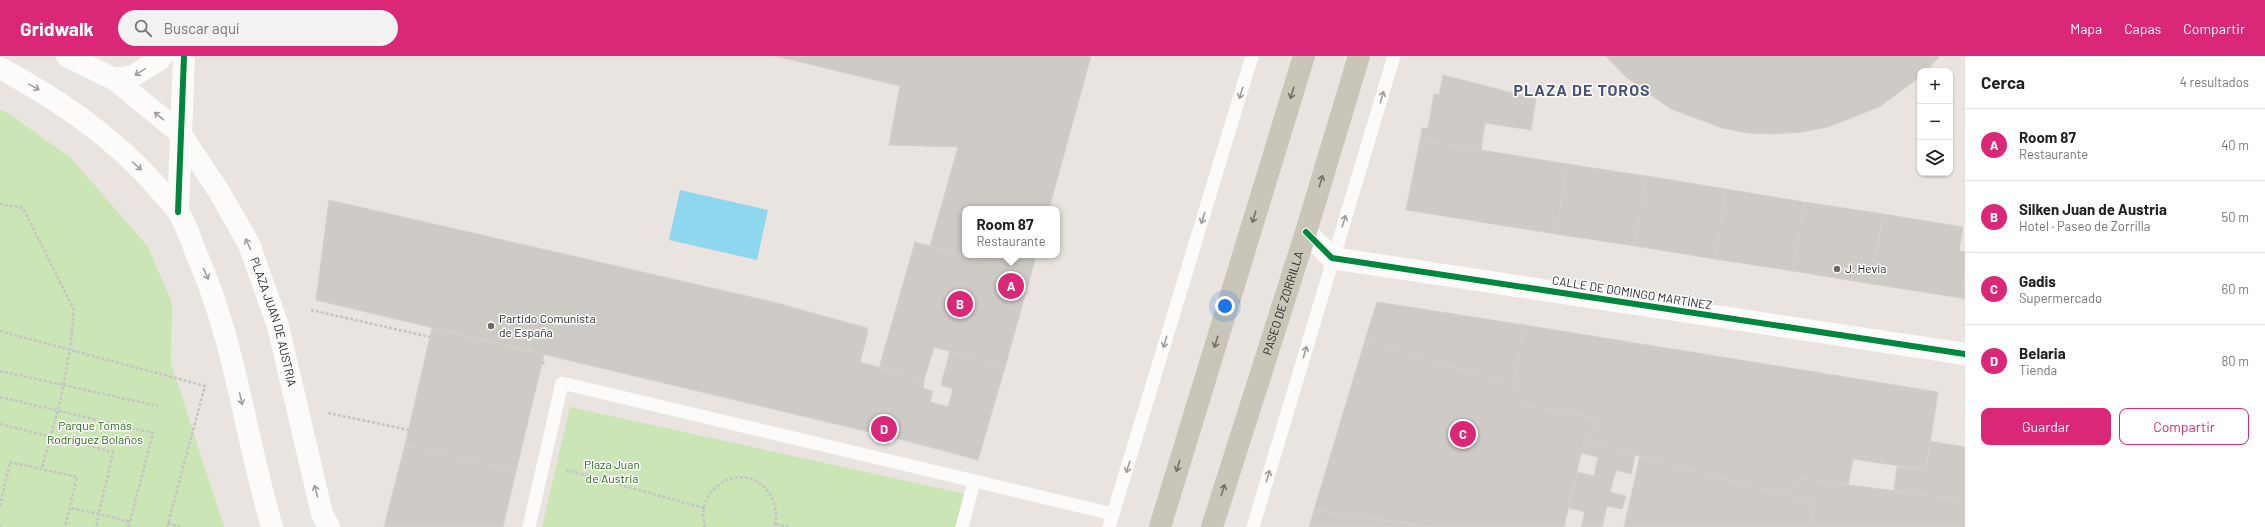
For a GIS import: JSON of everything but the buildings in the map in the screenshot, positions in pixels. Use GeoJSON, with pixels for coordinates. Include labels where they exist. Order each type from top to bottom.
{"type":"FeatureCollection","features":[{"type":"Feature","properties":{"kind":"main road","name":"PLAZA JUAN DE AUSTRIA"},"geometry":{"type":"LineString","coordinates":[[67,56],[114,79],[180,133],[218,190],[249,244],[278,326],[322,514],[329,527]]}},
{"type":"Feature","properties":{"kind":"main road"},"geometry":{"type":"LineString","coordinates":[[114,79],[133,76],[159,60],[162,56]]}},
{"type":"Feature","properties":{"kind":"main road"},"geometry":{"type":"LineString","coordinates":[[178,212],[184,56]]}},
{"type":"Feature","properties":{"kind":"main road"},"geometry":{"type":"LineString","coordinates":[[1160,527],[1304,56]]}},
{"type":"Feature","properties":{"kind":"main road","name":"PASEO DE ZORRILLA"},"geometry":{"type":"LineString","coordinates":[[1212,527],[1306,232],[1359,56]]}},
{"type":"Feature","properties":{"kind":"main road"},"geometry":{"type":"LineString","coordinates":[[0,68],[49,95],[98,130],[145,173],[178,212],[211,286],[232,360],[263,497],[272,527]]}},
{"type":"Feature","properties":{"kind":"main road"},"geometry":{"type":"LineString","coordinates":[[1306,232],[1332,258]]}},
{"type":"Feature","properties":{"kind":"main road","name":"CALLE DE DOMINGO MARTÍNEZ"},"geometry":{"type":"LineString","coordinates":[[1332,258],[1965,354]]}},
{"type":"Feature","properties":{"kind":"lane"},"geometry":{"type":"LineString","coordinates":[[1109,527],[1252,56]]}},
{"type":"Feature","properties":{"kind":"lane"},"geometry":{"type":"LineString","coordinates":[[1253,527],[1332,258],[1394,56]]}},
{"type":"Feature","properties":{"kind":"lane"},"geometry":{"type":"LineString","coordinates":[[529,527],[562,382],[974,482],[1113,514]]}},
{"type":"Feature","properties":{"kind":"lane"},"geometry":{"type":"LineString","coordinates":[[962,527],[974,482]]}},
{"type":"Feature","properties":{"kind":"path"},"geometry":{"type":"LineString","coordinates":[[0,204],[24,208],[74,310],[70,349],[58,410],[42,468]]}},
{"type":"Feature","properties":{"kind":"path"},"geometry":{"type":"LineString","coordinates":[[311,310],[430,336]]}},
{"type":"Feature","properties":{"kind":"path"},"geometry":{"type":"LineString","coordinates":[[0,331],[205,386],[167,527]]}},
{"type":"Feature","properties":{"kind":"path"},"geometry":{"type":"LineString","coordinates":[[0,371],[158,406]]}},
{"type":"Feature","properties":{"kind":"path"},"geometry":{"type":"LineString","coordinates":[[0,397],[153,433],[128,527]]}},
{"type":"Feature","properties":{"kind":"path"},"geometry":{"type":"LineString","coordinates":[[328,412],[409,430]]}},
{"type":"Feature","properties":{"kind":"path"},"geometry":{"type":"LineString","coordinates":[[0,424],[113,452],[96,527]]}},
{"type":"Feature","properties":{"kind":"path"},"geometry":{"type":"LineString","coordinates":[[0,506],[10,462],[77,477],[65,527]]}},
{"type":"Feature","properties":{"kind":"path"},"geometry":{"type":"LineString","coordinates":[[543,463],[704,508]]}},
{"type":"Feature","properties":{"kind":"path"},"geometry":{"type":"LineString","coordinates":[[705,527],[704,508],[718,483],[736,477],[749,478],[764,485],[771,496],[775,508],[776,524],[774,527]]}},
{"type":"Feature","properties":{"kind":"path"},"geometry":{"type":"LineString","coordinates":[[0,489],[4,490]]}},
{"type":"Feature","properties":{"kind":"path"},"geometry":{"type":"LineString","coordinates":[[70,508],[130,522]]}},
{"type":"Feature","properties":{"kind":"path"},"geometry":{"type":"LineString","coordinates":[[168,523],[180,527]]}},
{"type":"Feature","properties":{"kind":"path"},"geometry":{"type":"LineString","coordinates":[[776,524],[790,527]]}},
{"type":"Feature","properties":{"kind":"green space","name":"Parque Tomás Rodríguez Bolaños"},"geometry":{"type":"Polygon","coordinates":[[[0,110],[8,113],[72,159],[148,247],[172,303],[171,363],[224,527],[0,527],[0,110]]]}},
{"type":"Feature","properties":{"kind":"green space","name":"Plaza Juan de Austria"},"geometry":{"type":"Polygon","coordinates":[[[570,407],[966,494],[957,527],[542,527],[570,407]]]}},
{"type":"Feature","properties":{"kind":"water"},"geometry":{"type":"Polygon","coordinates":[[[680,190],[768,210],[757,260],[669,240],[680,190]]]}},
{"type":"Feature","properties":{"kind":"cycle path"},"geometry":{"type":"LineString","coordinates":[[178,212],[184,56]]}},
{"type":"Feature","properties":{"kind":"cycle path"},"geometry":{"type":"LineString","coordinates":[[1306,232],[1332,258],[1965,354]]}},
{"type":"Feature","properties":{"kind":"place","name":"J. Hevia"},"geometry":{"type":"Point","coordinates":[1837,269]}},
{"type":"Feature","properties":{"kind":"place","name":"Room 87"},"geometry":{"type":"Point","coordinates":[1011,286]}},
{"type":"Feature","properties":{"kind":"place","name":"Silken Juan de Austria"},"geometry":{"type":"Point","coordinates":[960,304]}},
{"type":"Feature","properties":{"kind":"place","name":"Partido Comunista de España"},"geometry":{"type":"Point","coordinates":[491,326]}},
{"type":"Feature","properties":{"kind":"place","name":"Belaria"},"geometry":{"type":"Point","coordinates":[884,429]}},
{"type":"Feature","properties":{"kind":"place","name":"Gadis"},"geometry":{"type":"Point","coordinates":[1463,434]}},
{"type":"Feature","properties":{"kind":"district","name":"PLAZA DE TOROS"},"geometry":{"type":"Point","coordinates":[1582,90]}}]}
